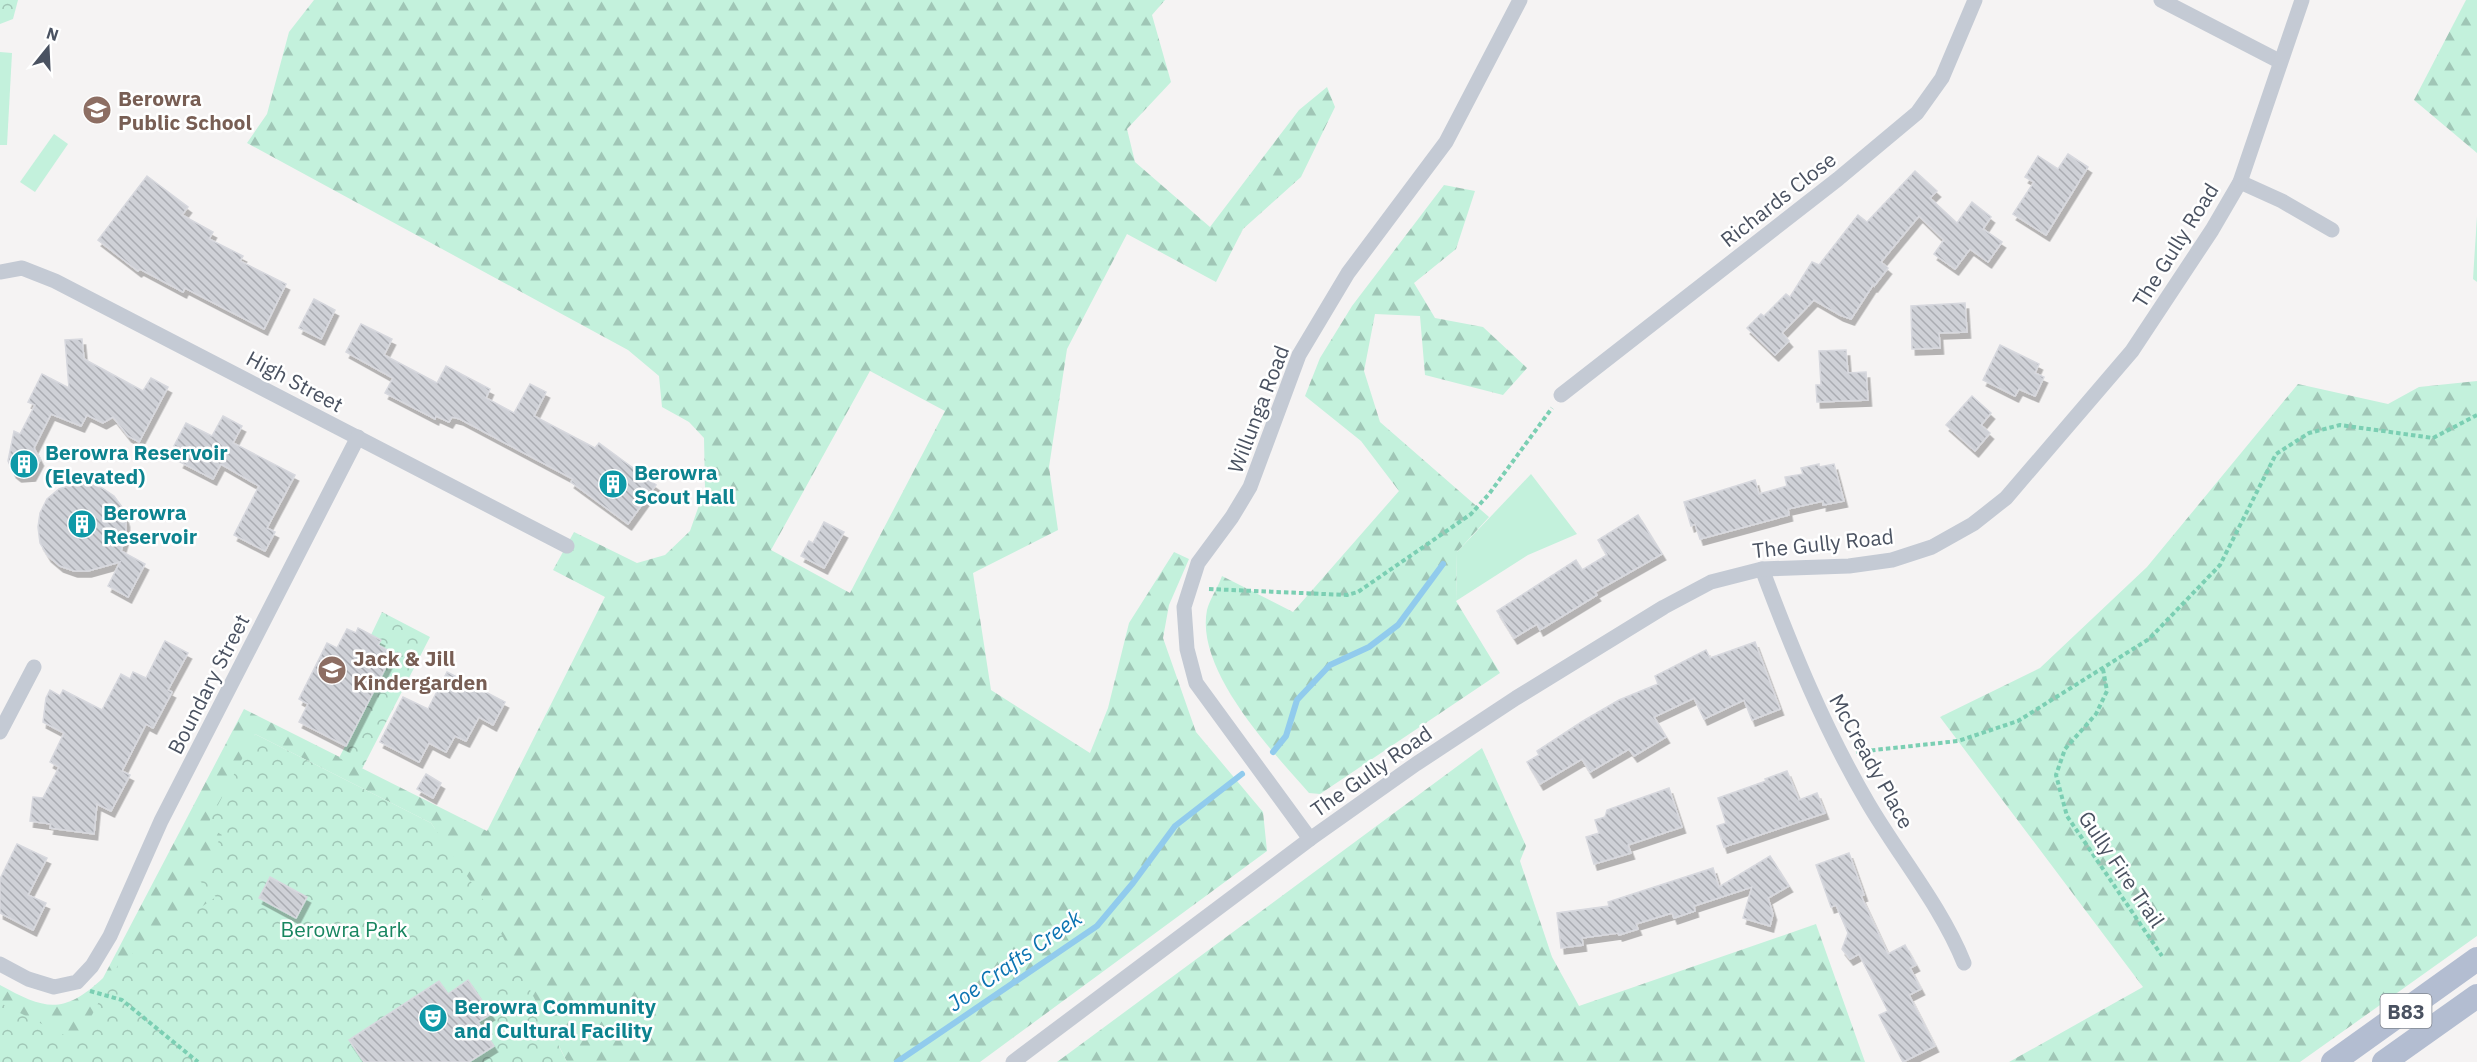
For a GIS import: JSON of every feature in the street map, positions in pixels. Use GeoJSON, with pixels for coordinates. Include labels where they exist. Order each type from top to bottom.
{"type":"FeatureCollection","features":[{"type":"Feature","properties":{"kind":"main road","name":"B83"},"geometry":{"type":"LineString","coordinates":[[2333,1062],[2477,958]]}},
{"type":"Feature","properties":{"kind":"main road","name":"B83"},"geometry":{"type":"LineString","coordinates":[[2384,1062],[2477,996]]}},
{"type":"Feature","properties":{"kind":"street","name":"Willunga Road"},"geometry":{"type":"LineString","coordinates":[[1310,839],[1196,683],[1186,649],[1184,607],[1198,563],[1232,517],[1250,487],[1279,406],[1304,346],[1348,273],[1446,142],[1520,0]]}},
{"type":"Feature","properties":{"kind":"street","name":"Richards Close"},"geometry":{"type":"LineString","coordinates":[[1561,395],[1838,180],[1917,113],[1942,78],[1976,0]]}},
{"type":"Feature","properties":{"kind":"street"},"geometry":{"type":"LineString","coordinates":[[2161,0],[2279,62]]}},
{"type":"Feature","properties":{"kind":"street","name":"The Gully Road"},"geometry":{"type":"LineString","coordinates":[[1013,1062],[1310,839],[1480,721],[1664,607],[1711,582],[1762,569],[1849,566],[1892,560],[1932,547],[1973,524],[2006,498],[2132,351],[2212,230],[2240,182],[2302,0]]}},
{"type":"Feature","properties":{"kind":"street"},"geometry":{"type":"LineString","coordinates":[[2240,182],[2282,201],[2332,230]]}},
{"type":"Feature","properties":{"kind":"street","name":"High Street"},"geometry":{"type":"LineString","coordinates":[[0,272],[22,268],[55,281],[567,546]]}},
{"type":"Feature","properties":{"kind":"street","name":"Boundary Street"},"geometry":{"type":"LineString","coordinates":[[0,964],[40,984],[54,987],[66,986],[83,977],[101,953],[161,821],[358,437]]}},
{"type":"Feature","properties":{"kind":"street","name":"McCready Place"},"geometry":{"type":"LineString","coordinates":[[1762,569],[1792,648],[1825,723],[1868,803],[1953,935],[1964,963]]}},
{"type":"Feature","properties":{"kind":"street"},"geometry":{"type":"LineString","coordinates":[[0,732],[33,667]]}},
{"type":"Feature","properties":{"kind":"path"},"geometry":{"type":"LineString","coordinates":[[1209,589],[1347,595],[1358,592],[1471,514],[1535,434],[1561,395]]}},
{"type":"Feature","properties":{"kind":"path"},"geometry":{"type":"LineString","coordinates":[[1841,753],[1958,741],[2018,721],[2149,639],[2220,564],[2276,454],[2309,432],[2340,425],[2433,438],[2477,415]]}},
{"type":"Feature","properties":{"kind":"path","name":"Gully Fire Trail"},"geometry":{"type":"LineString","coordinates":[[2103,669],[2107,691],[2096,714],[2066,749],[2056,776],[2067,816],[2162,956]]}},
{"type":"Feature","properties":{"kind":"path"},"geometry":{"type":"LineString","coordinates":[[88,990],[122,1000],[198,1062]]}},
{"type":"Feature","properties":{"kind":"green space"},"geometry":{"type":"Polygon","coordinates":[[[0,0],[18,0],[13,19],[0,24],[0,0]]]}},
{"type":"Feature","properties":{"kind":"green space"},"geometry":{"type":"Polygon","coordinates":[[[314,0],[1165,0],[1152,15],[1171,82],[1127,129],[1135,162],[1210,227],[1299,110],[1327,87],[1335,107],[1301,177],[1243,229],[1216,282],[1127,234],[1067,349],[1049,467],[1058,530],[973,573],[991,690],[1090,753],[1108,708],[1129,623],[1174,552],[1189,559],[1169,605],[1163,638],[1196,732],[1263,812],[1267,851],[980,1062],[567,1062],[559,1046],[199,1062],[0,1062],[0,985],[29,999],[53,1005],[76,999],[103,978],[244,709],[487,831],[605,597],[553,570],[574,532],[637,563],[665,555],[690,531],[705,488],[704,438],[689,422],[662,407],[659,376],[628,350],[247,143],[267,114],[289,32],[314,0]],[[870,371],[771,550],[850,593],[945,411],[870,371]],[[255,734],[222,834],[246,900],[435,829],[431,823],[255,734]]]}},
{"type":"Feature","properties":{"kind":"green space"},"geometry":{"type":"Polygon","coordinates":[[[2466,0],[2477,0],[2477,153],[2414,100],[2466,0]]]}},
{"type":"Feature","properties":{"kind":"green space"},"geometry":{"type":"Polygon","coordinates":[[[0,52],[12,53],[7,145],[0,145],[0,52]]]}},
{"type":"Feature","properties":{"kind":"green space"},"geometry":{"type":"Polygon","coordinates":[[[54,134],[68,144],[35,192],[20,182],[54,134]]]}},
{"type":"Feature","properties":{"kind":"green space"},"geometry":{"type":"Polygon","coordinates":[[[1444,185],[1475,191],[1456,249],[1414,283],[1435,318],[1483,327],[1527,368],[1503,395],[1425,375],[1420,316],[1375,314],[1364,371],[1380,422],[1489,517],[1457,552],[1456,601],[1500,673],[1320,794],[1309,793],[1257,732],[1224,683],[1213,658],[1206,633],[1207,610],[1222,576],[1293,612],[1399,491],[1361,441],[1305,396],[1320,358],[1352,306],[1444,185]]]}},
{"type":"Feature","properties":{"kind":"green space"},"geometry":{"type":"Polygon","coordinates":[[[2477,216],[2477,282],[2473,279],[2477,216]]]}},
{"type":"Feature","properties":{"kind":"green space"},"geometry":{"type":"Polygon","coordinates":[[[2477,381],[2477,936],[2300,1062],[2009,1062],[2143,987],[1940,717],[2040,668],[2147,567],[2298,384],[2388,404],[2419,387],[2477,381]]]}},
{"type":"Feature","properties":{"kind":"green space"},"geometry":{"type":"Polygon","coordinates":[[[1531,474],[1577,534],[1528,555],[1456,601],[1457,552],[1531,474]]]}},
{"type":"Feature","properties":{"kind":"green space"},"geometry":{"type":"Polygon","coordinates":[[[382,612],[430,637],[362,769],[339,758],[393,653],[378,645],[381,640],[371,635],[382,612]]]}},
{"type":"Feature","properties":{"kind":"green space","name":"Berowra Park"},"geometry":{"type":"Polygon","coordinates":[[[255,734],[431,823],[486,904],[567,1062],[0,1062],[0,1003],[78,1042],[119,963],[216,897],[198,879],[222,835],[207,826],[255,734]]]}},
{"type":"Feature","properties":{"kind":"green space"},"geometry":{"type":"Polygon","coordinates":[[[1482,748],[1526,846],[1520,861],[1552,957],[1579,1006],[1816,924],[1865,1062],[1057,1062],[1482,748]]]}},
{"type":"Feature","properties":{"kind":"building"},"geometry":{"type":"Polygon","coordinates":[[[2068,154],[2088,167],[2046,235],[2013,214],[2034,182],[2025,177],[2038,156],[2058,169],[2068,154]]]}},
{"type":"Feature","properties":{"kind":"building"},"geometry":{"type":"Polygon","coordinates":[[[1915,171],[1937,191],[1930,198],[1957,223],[1972,202],[1991,217],[1983,229],[2002,242],[1988,262],[1970,249],[1955,269],[1934,254],[1944,240],[1919,216],[1881,262],[1888,268],[1873,285],[1851,319],[1814,300],[1782,333],[1789,341],[1775,355],[1747,328],[1761,314],[1764,316],[1786,294],[1790,297],[1812,262],[1819,265],[1858,215],[1867,222],[1915,171]]]}},
{"type":"Feature","properties":{"kind":"building"},"geometry":{"type":"Polygon","coordinates":[[[147,176],[188,207],[182,215],[213,232],[209,239],[243,256],[240,261],[286,284],[264,329],[185,288],[183,292],[140,269],[138,271],[98,240],[147,176]]]}},
{"type":"Feature","properties":{"kind":"building"},"geometry":{"type":"Polygon","coordinates":[[[314,299],[335,310],[321,339],[299,328],[314,299]]]}},
{"type":"Feature","properties":{"kind":"building"},"geometry":{"type":"Polygon","coordinates":[[[1965,303],[1967,332],[1939,333],[1940,348],[1912,349],[1911,306],[1965,303]]]}},
{"type":"Feature","properties":{"kind":"building"},"geometry":{"type":"Polygon","coordinates":[[[361,324],[392,339],[384,355],[437,383],[446,366],[490,389],[486,398],[514,413],[530,384],[546,392],[534,416],[595,448],[599,443],[656,485],[628,524],[571,482],[573,479],[460,419],[452,417],[449,422],[436,416],[435,419],[385,393],[393,378],[346,352],[361,324]]]}},
{"type":"Feature","properties":{"kind":"building"},"geometry":{"type":"Polygon","coordinates":[[[82,339],[84,359],[143,391],[151,378],[168,387],[139,442],[128,436],[113,417],[103,423],[87,415],[81,426],[51,414],[34,448],[40,460],[32,475],[18,476],[13,472],[8,461],[14,431],[20,434],[35,405],[28,402],[42,374],[69,388],[65,340],[82,339]]]}},
{"type":"Feature","properties":{"kind":"building"},"geometry":{"type":"Polygon","coordinates":[[[2000,345],[2039,364],[2035,373],[2044,377],[2035,396],[2019,389],[2015,396],[1983,380],[2000,345]]]}},
{"type":"Feature","properties":{"kind":"building"},"geometry":{"type":"Polygon","coordinates":[[[1846,350],[1848,373],[1866,372],[1868,400],[1817,402],[1816,385],[1821,385],[1819,351],[1846,350]]]}},
{"type":"Feature","properties":{"kind":"building"},"geometry":{"type":"Polygon","coordinates":[[[1972,396],[1991,413],[1981,425],[1990,433],[1975,451],[1946,425],[1972,396]]]}},
{"type":"Feature","properties":{"kind":"building"},"geometry":{"type":"Polygon","coordinates":[[[223,416],[242,426],[233,443],[295,475],[267,528],[275,532],[265,551],[234,535],[259,486],[221,464],[213,479],[180,462],[185,452],[174,446],[186,423],[212,436],[223,416]]]}},
{"type":"Feature","properties":{"kind":"building"},"geometry":{"type":"Polygon","coordinates":[[[1819,464],[1819,467],[1834,464],[1844,501],[1823,505],[1823,501],[1788,509],[1789,515],[1700,539],[1695,524],[1691,526],[1684,502],[1755,480],[1759,494],[1787,486],[1785,477],[1803,474],[1801,468],[1819,464]]]}},
{"type":"Feature","properties":{"kind":"building","name":"Berowra Reservoir"},"geometry":{"type":"Polygon","coordinates":[[[89,483],[114,496],[122,507],[126,521],[126,535],[121,551],[145,564],[128,597],[108,586],[120,562],[88,571],[74,571],[60,566],[48,556],[40,543],[38,527],[40,513],[47,499],[59,489],[73,484],[89,483]]]}},
{"type":"Feature","properties":{"kind":"building"},"geometry":{"type":"Polygon","coordinates":[[[1638,515],[1662,554],[1595,592],[1597,595],[1540,630],[1537,624],[1514,638],[1497,611],[1576,560],[1582,570],[1607,555],[1598,540],[1638,515]]]}},
{"type":"Feature","properties":{"kind":"building"},"geometry":{"type":"Polygon","coordinates":[[[824,522],[844,532],[824,568],[801,556],[809,541],[813,543],[824,522]]]}},
{"type":"Feature","properties":{"kind":"building"},"geometry":{"type":"Polygon","coordinates":[[[358,628],[381,640],[378,645],[393,653],[346,746],[299,722],[308,704],[299,699],[327,643],[337,648],[347,629],[356,633],[358,628]]]}},
{"type":"Feature","properties":{"kind":"building"},"geometry":{"type":"Polygon","coordinates":[[[165,641],[188,653],[168,690],[172,692],[153,728],[146,724],[122,771],[130,775],[111,811],[97,804],[94,834],[50,828],[51,824],[30,821],[33,797],[43,798],[59,767],[50,762],[64,733],[43,722],[46,698],[50,690],[60,696],[63,690],[102,710],[121,674],[130,679],[133,672],[146,678],[165,641]]]}},
{"type":"Feature","properties":{"kind":"building"},"geometry":{"type":"Polygon","coordinates":[[[1755,642],[1780,709],[1752,720],[1744,700],[1704,719],[1694,698],[1654,717],[1666,737],[1634,756],[1629,749],[1590,772],[1582,759],[1540,784],[1527,762],[1539,755],[1537,751],[1619,700],[1658,684],[1655,676],[1706,650],[1710,658],[1755,642]]]}},
{"type":"Feature","properties":{"kind":"building"},"geometry":{"type":"Polygon","coordinates":[[[447,672],[505,702],[493,725],[479,717],[466,741],[455,736],[446,752],[429,743],[419,762],[380,742],[403,697],[428,709],[447,672]]]}},
{"type":"Feature","properties":{"kind":"building"},"geometry":{"type":"Polygon","coordinates":[[[1787,771],[1799,800],[1817,793],[1825,813],[1724,847],[1717,826],[1726,823],[1718,798],[1787,771]]]}},
{"type":"Feature","properties":{"kind":"building"},"geometry":{"type":"Polygon","coordinates":[[[426,774],[441,783],[433,798],[417,789],[426,774]]]}},
{"type":"Feature","properties":{"kind":"building"},"geometry":{"type":"Polygon","coordinates":[[[1669,788],[1682,827],[1628,845],[1631,853],[1594,864],[1586,837],[1599,833],[1595,820],[1605,817],[1607,810],[1669,788]]]}},
{"type":"Feature","properties":{"kind":"building"},"geometry":{"type":"Polygon","coordinates":[[[17,844],[47,858],[28,895],[46,903],[33,930],[0,913],[0,879],[17,844]]]}},
{"type":"Feature","properties":{"kind":"building"},"geometry":{"type":"Polygon","coordinates":[[[1849,853],[1864,895],[1861,896],[1888,954],[1905,945],[1916,965],[1910,968],[1921,989],[1909,995],[1935,1046],[1903,1062],[1879,1015],[1888,1011],[1859,954],[1850,959],[1842,949],[1848,933],[1836,905],[1831,907],[1816,865],[1849,853]]]}},
{"type":"Feature","properties":{"kind":"building"},"geometry":{"type":"Polygon","coordinates":[[[1770,856],[1789,886],[1768,898],[1773,914],[1770,926],[1743,918],[1752,887],[1694,906],[1695,911],[1674,918],[1672,913],[1636,924],[1638,929],[1619,935],[1618,933],[1582,938],[1583,945],[1561,948],[1557,913],[1609,906],[1608,902],[1713,868],[1719,887],[1770,856]]]}},
{"type":"Feature","properties":{"kind":"building"},"geometry":{"type":"Polygon","coordinates":[[[270,877],[307,897],[296,918],[259,898],[270,877]]]}},
{"type":"Feature","properties":{"kind":"building","name":"Berowra Community and Cultural Facility"},"geometry":{"type":"Polygon","coordinates":[[[468,980],[491,1014],[478,1022],[494,1046],[469,1062],[364,1062],[349,1040],[439,981],[448,994],[468,980]]]}},
{"type":"Feature","properties":{"kind":"waterway","name":"Joe Crafts Creek"},"geometry":{"type":"LineString","coordinates":[[1273,752],[1286,736],[1297,700],[1330,665],[1369,647],[1398,625],[1443,564]]}},
{"type":"Feature","properties":{"kind":"waterway","name":"Joe Crafts Creek"},"geometry":{"type":"LineString","coordinates":[[897,1062],[1097,926],[1133,883],[1175,826],[1242,774]]}},
{"type":"Feature","properties":{"kind":"place","name":"Berowra Public School"},"geometry":{"type":"Point","coordinates":[97,110]}},
{"type":"Feature","properties":{"kind":"place","name":"Berowra Reservoir (Elevated)"},"geometry":{"type":"Point","coordinates":[24,464]}},
{"type":"Feature","properties":{"kind":"place","name":"Berowra Scout Hall"},"geometry":{"type":"Point","coordinates":[613,484]}},
{"type":"Feature","properties":{"kind":"place","name":"Berowra Reservoir"},"geometry":{"type":"Point","coordinates":[82,524]}},
{"type":"Feature","properties":{"kind":"place","name":"Jack & Jill Kindergarden"},"geometry":{"type":"Point","coordinates":[332,670]}},
{"type":"Feature","properties":{"kind":"place","name":"Berowra Community and Cultural Facility"},"geometry":{"type":"Point","coordinates":[433,1018]}}]}
